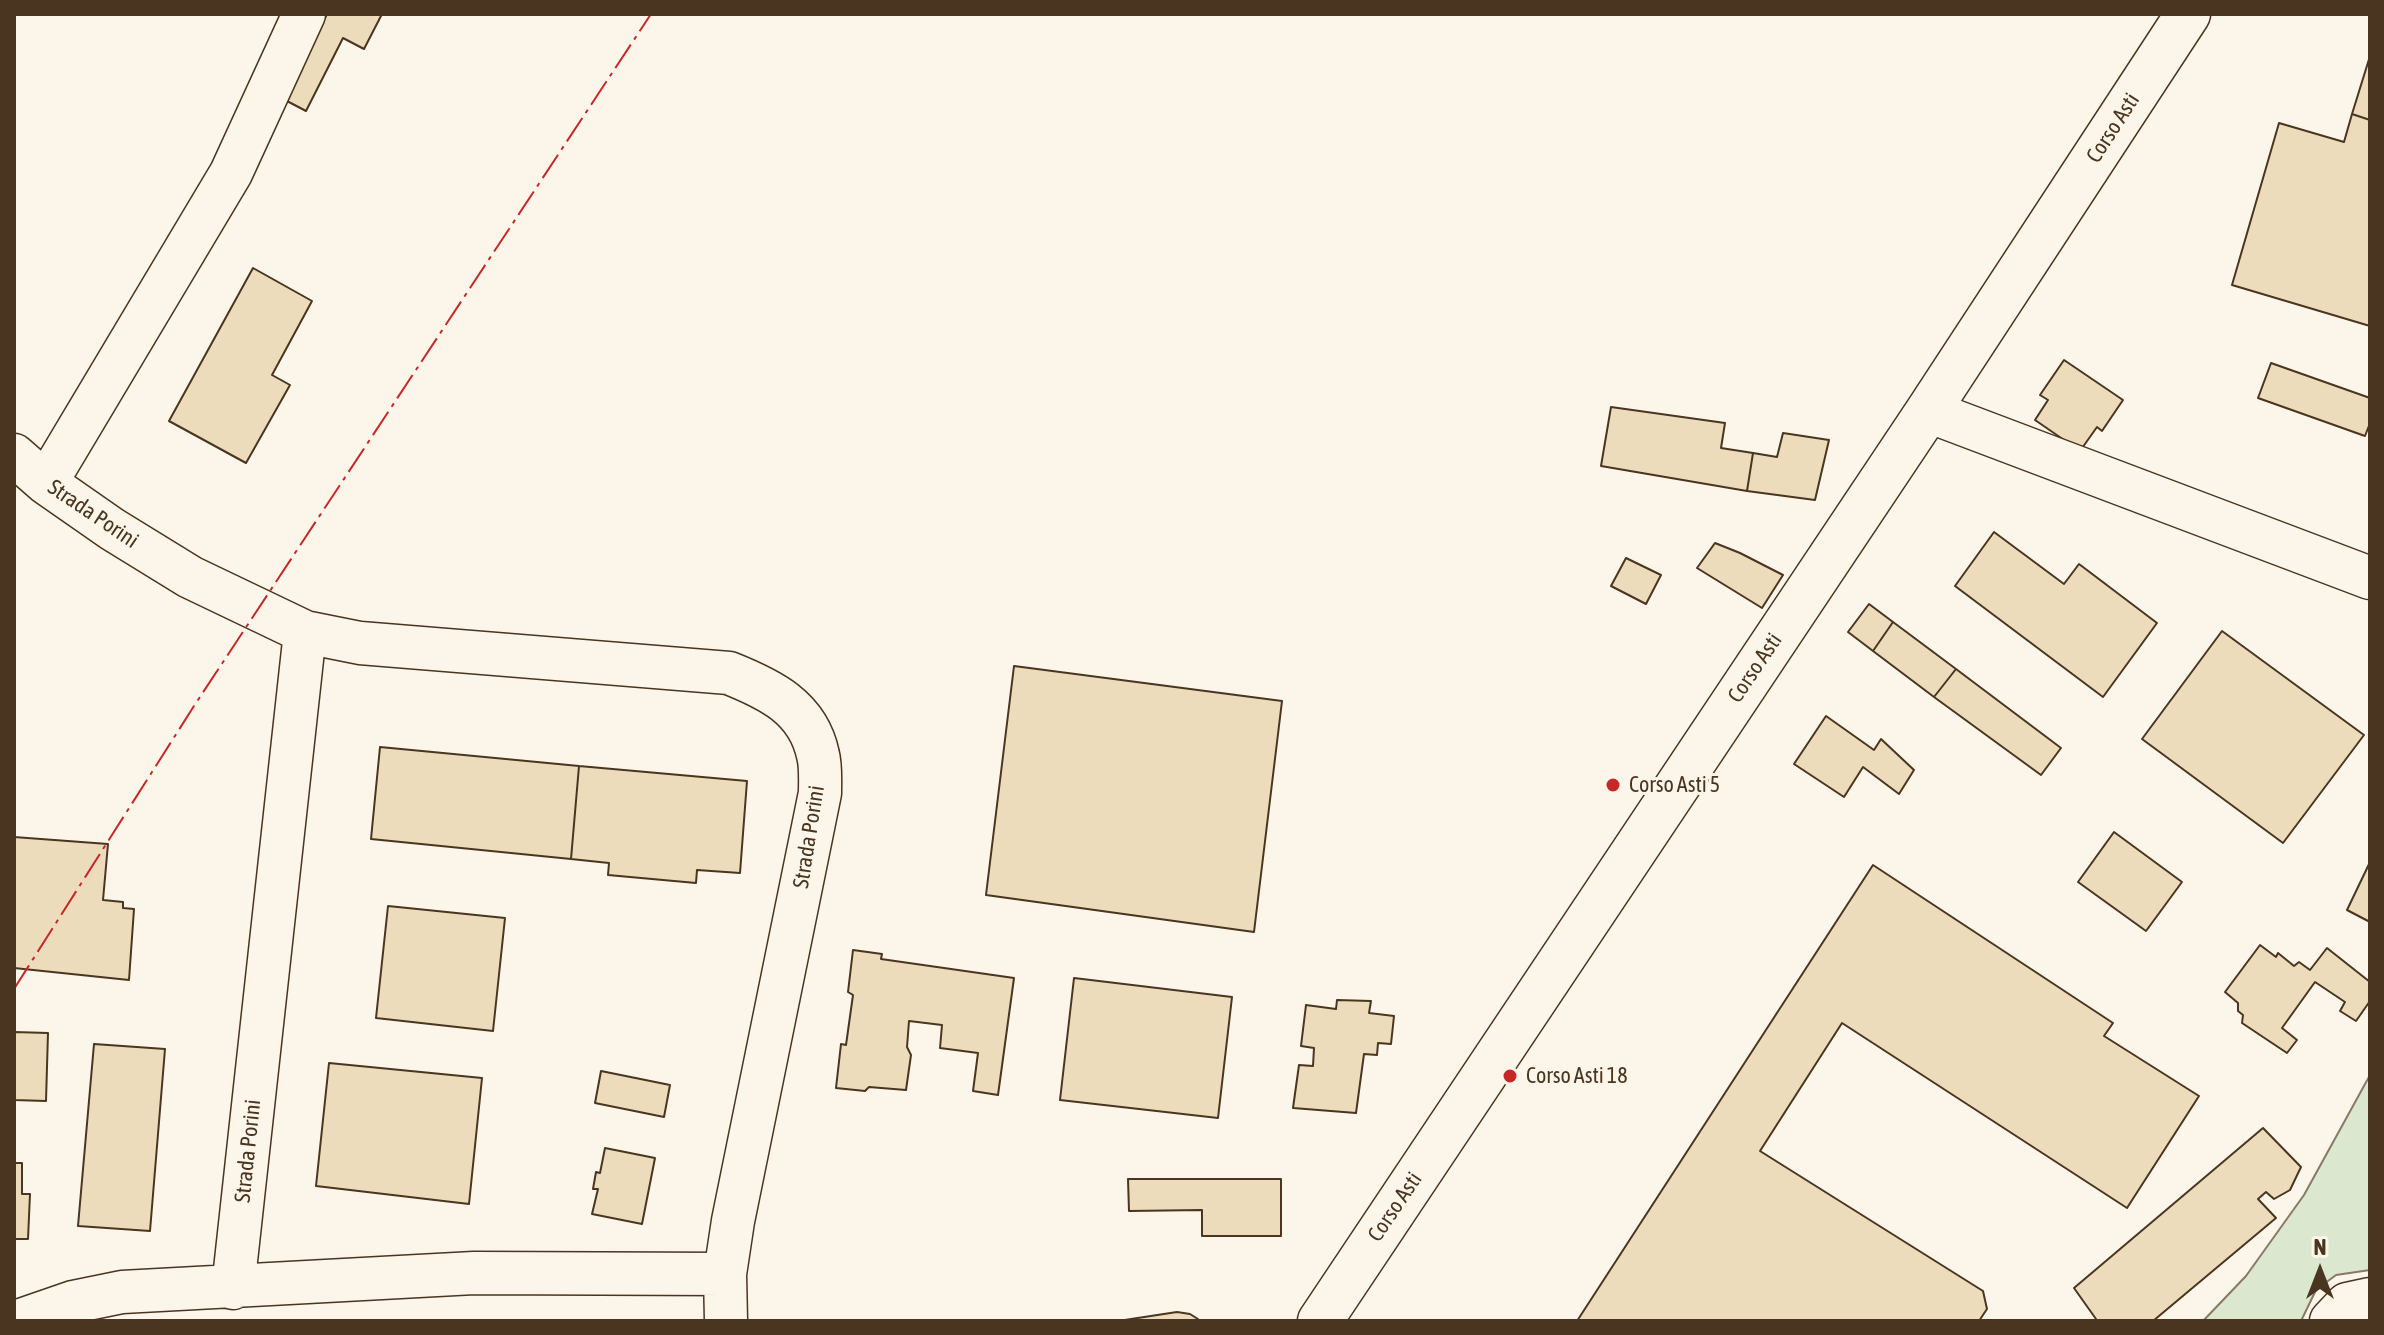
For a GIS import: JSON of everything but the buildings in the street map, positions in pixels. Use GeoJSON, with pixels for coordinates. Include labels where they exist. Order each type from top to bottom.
{"type":"FeatureCollection","features":[{"type":"Feature","properties":{"kind":"main road","name":"Corso Asti"},"geometry":{"type":"LineString","coordinates":[[1320,1321],[1928,411],[2188,14]]}},
{"type":"Feature","properties":{"kind":"street"},"geometry":{"type":"LineString","coordinates":[[46,483],[231,173],[304,14]]}},
{"type":"Feature","properties":{"kind":"street"},"geometry":{"type":"LineString","coordinates":[[1928,411],[2370,578]]}},
{"type":"Feature","properties":{"kind":"street","name":"Strada Porini"},"geometry":{"type":"LineString","coordinates":[[14,455],[46,483],[112,529],[190,577],[305,632],[360,643],[729,673],[769,689],[801,716],[818,754],[820,793],[725,1274],[726,1321]]}},
{"type":"Feature","properties":{"kind":"street","name":"Strada Porini"},"geometry":{"type":"LineString","coordinates":[[233,1288],[305,632]]}},
{"type":"Feature","properties":{"kind":"street"},"geometry":{"type":"LineString","coordinates":[[18,1321],[73,1302],[122,1292],[474,1273],[725,1274]]}},
{"type":"Feature","properties":{"kind":"street"},"geometry":{"type":"LineString","coordinates":[[2331,1321],[2347,1304],[2370,1299]]}},
{"type":"Feature","properties":{"kind":"green space"},"geometry":{"type":"Polygon","coordinates":[[[2370,1075],[2370,1270],[2336,1275],[2316,1290],[2301,1321],[2203,1321],[2246,1276],[2304,1195],[2370,1075]]]}},
{"type":"Feature","properties":{"kind":"power"},"geometry":{"type":"LineString","coordinates":[[14,989],[194,706],[651,14]]}},
{"type":"Feature","properties":{"kind":"place","name":"Corso Asti 5"},"geometry":{"type":"Point","coordinates":[1613,785]}},
{"type":"Feature","properties":{"kind":"place","name":"Corso Asti 18"},"geometry":{"type":"Point","coordinates":[1510,1076]}}]}
